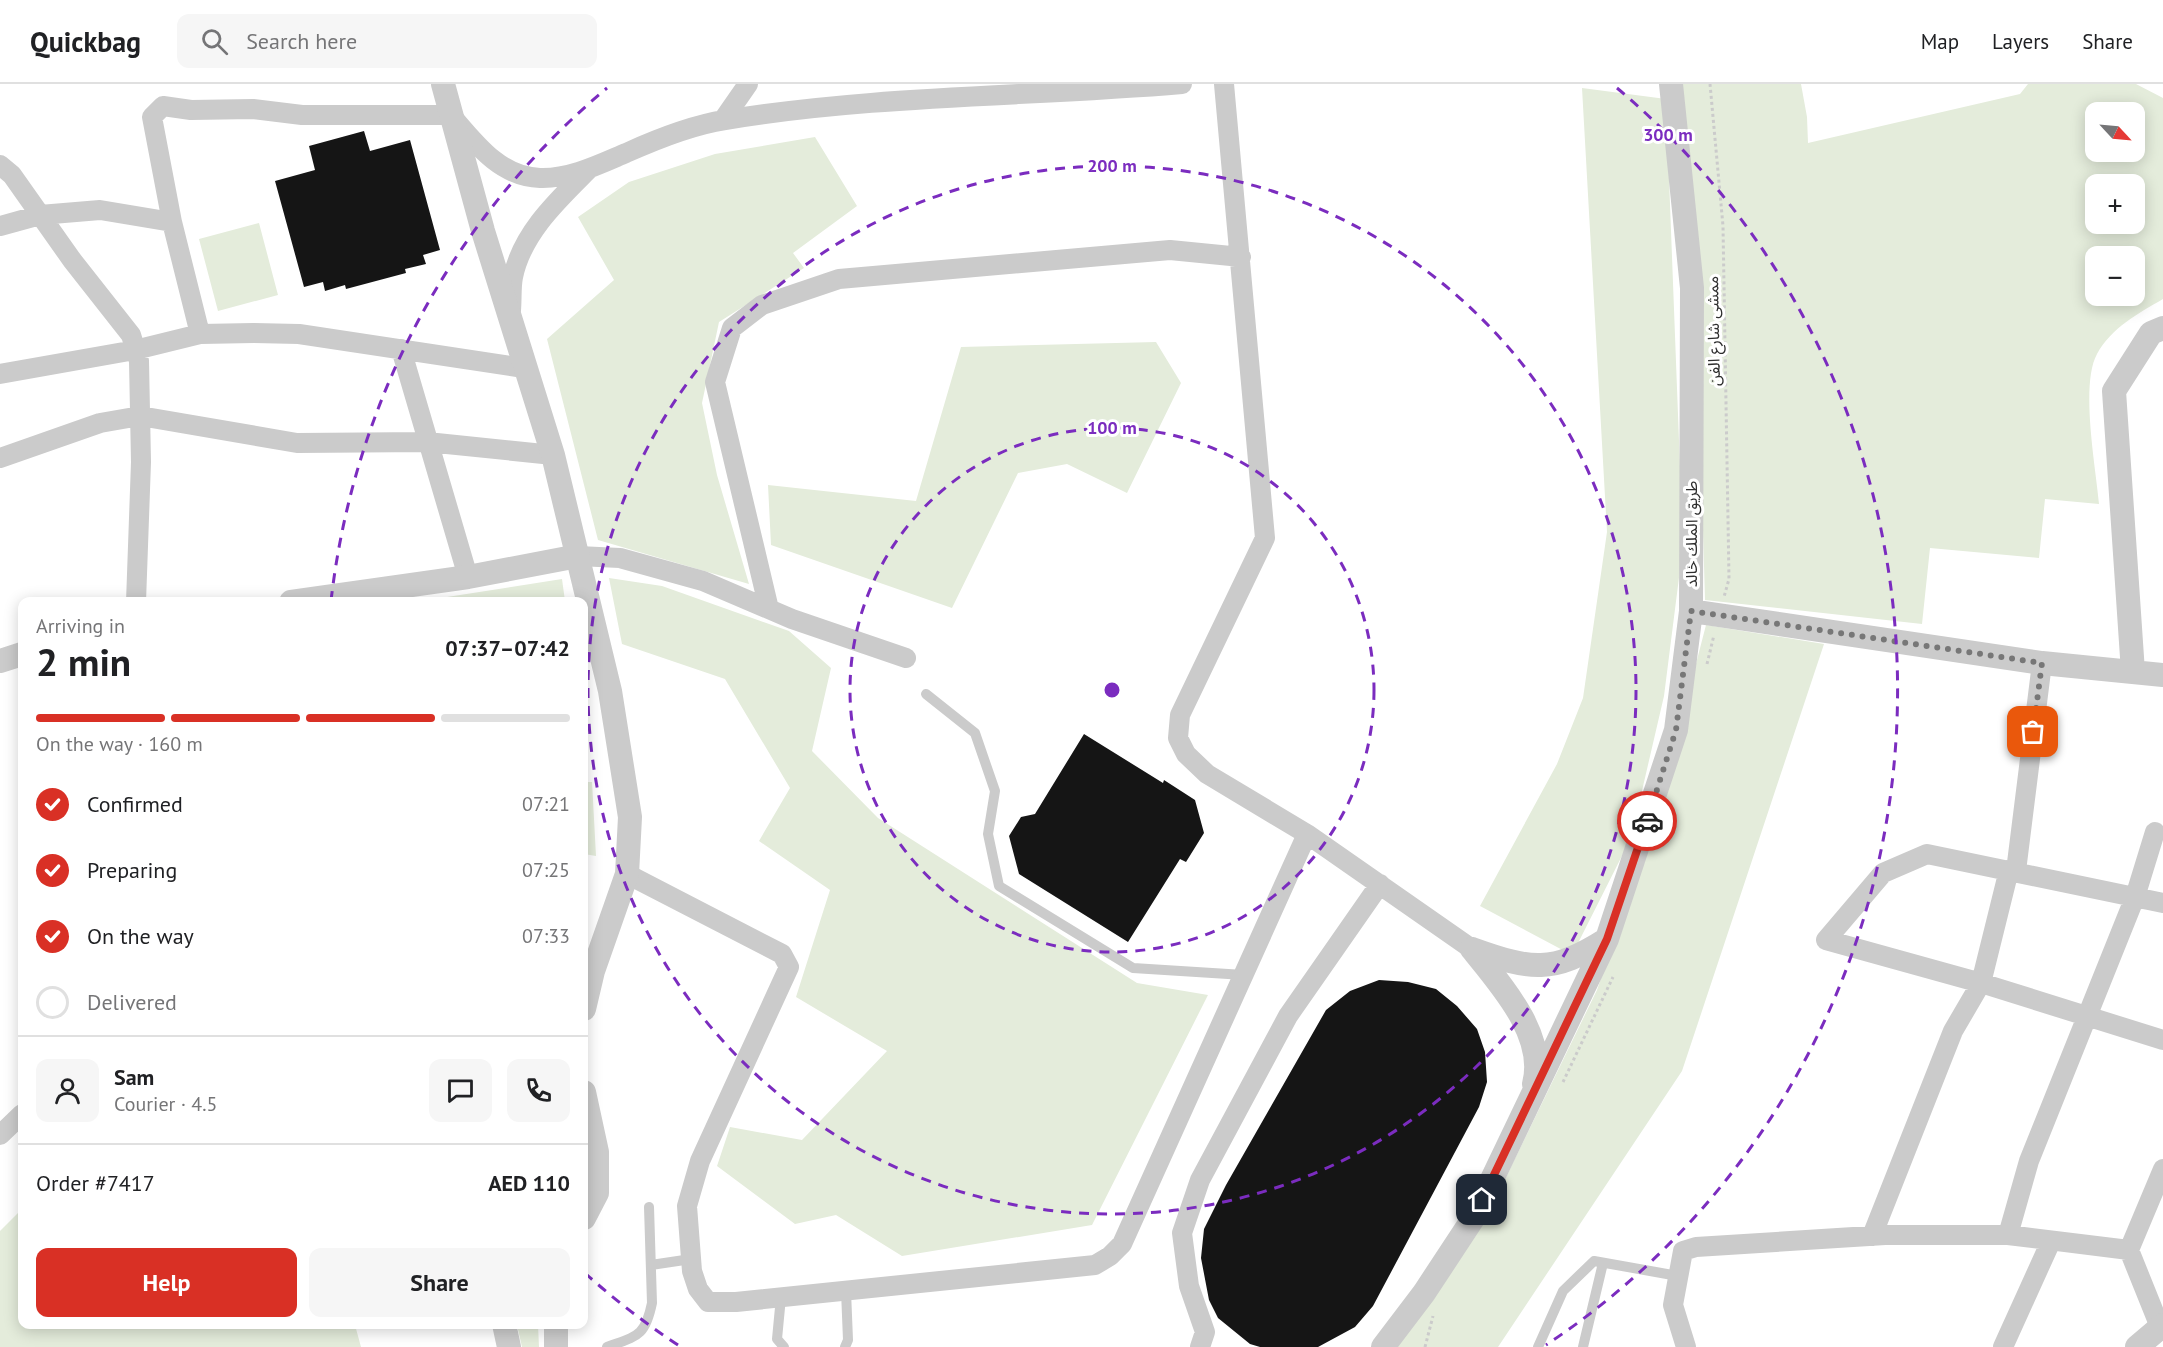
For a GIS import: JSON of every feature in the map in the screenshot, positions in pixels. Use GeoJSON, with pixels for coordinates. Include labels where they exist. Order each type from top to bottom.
{"type":"FeatureCollection","features":[{"type":"Feature","properties":{"kind":"street"},"geometry":{"type":"LineString","coordinates":[[443,84],[483,231],[553,455],[588,597]]}},
{"type":"Feature","properties":{"kind":"street"},"geometry":{"type":"LineString","coordinates":[[723,120],[747,84]]}},
{"type":"Feature","properties":{"kind":"street"},"geometry":{"type":"LineString","coordinates":[[200,334],[172,222],[152,117],[163,106],[191,110],[253,109],[302,115],[451,115],[495,162],[518,175],[541,178],[588,170],[678,133],[723,120],[835,106],[1182,84]]}},
{"type":"Feature","properties":{"kind":"street"},"geometry":{"type":"LineString","coordinates":[[1224,84],[1265,538],[1180,715],[1178,738],[1186,754],[1207,774],[1307,834],[1472,949],[1502,986],[1527,1029],[1535,1053],[1535,1081],[1516,1129]]}},
{"type":"Feature","properties":{"kind":"street","name":"طريق الملك خالد"},"geometry":{"type":"LineString","coordinates":[[1383,1347],[1424,1293],[1474,1217],[1607,939],[1676,730],[1691,611],[1692,288],[1671,84]]}},
{"type":"Feature","properties":{"kind":"street"},"geometry":{"type":"LineString","coordinates":[[0,165],[12,175],[131,335],[139,361],[136,597]]}},
{"type":"Feature","properties":{"kind":"street"},"geometry":{"type":"LineString","coordinates":[[511,316],[513,278],[521,250],[553,204],[588,170]]}},
{"type":"Feature","properties":{"kind":"street"},"geometry":{"type":"LineString","coordinates":[[0,226],[40,215],[100,210],[172,222]]}},
{"type":"Feature","properties":{"kind":"street"},"geometry":{"type":"LineString","coordinates":[[769,609],[716,382],[732,328],[762,305],[839,279],[1170,250],[1241,257]]}},
{"type":"Feature","properties":{"kind":"street"},"geometry":{"type":"LineString","coordinates":[[2133,672],[2114,391],[2151,333],[2163,328]]}},
{"type":"Feature","properties":{"kind":"street"},"geometry":{"type":"LineString","coordinates":[[0,374],[135,350],[200,334],[299,334],[524,368]]}},
{"type":"Feature","properties":{"kind":"street"},"geometry":{"type":"LineString","coordinates":[[401,349],[468,577]]}},
{"type":"Feature","properties":{"kind":"street"},"geometry":{"type":"LineString","coordinates":[[0,458],[100,423],[140,416],[297,443],[427,442],[553,455]]}},
{"type":"Feature","properties":{"kind":"street"},"geometry":{"type":"LineString","coordinates":[[326,597],[468,577],[578,556],[620,558],[703,581],[769,609],[906,658]]}},
{"type":"Feature","properties":{"kind":"street"},"geometry":{"type":"LineString","coordinates":[[588,598],[610,691],[630,817],[627,874],[588,972]]}},
{"type":"Feature","properties":{"kind":"street"},"geometry":{"type":"LineString","coordinates":[[1691,611],[2042,663],[2163,675]]}},
{"type":"Feature","properties":{"kind":"street"},"geometry":{"type":"LineString","coordinates":[[0,661],[18,655]]}},
{"type":"Feature","properties":{"kind":"street"},"geometry":{"type":"LineString","coordinates":[[1872,1236],[1953,1031],[1981,982],[2012,871],[2042,663]]}},
{"type":"Feature","properties":{"kind":"street"},"geometry":{"type":"LineString","coordinates":[[2008,1235],[2029,1161],[2135,897],[2155,832]]}},
{"type":"Feature","properties":{"kind":"street"},"geometry":{"type":"LineString","coordinates":[[627,874],[782,954],[789,967],[700,1161],[687,1206],[691,1259],[698,1289],[708,1302],[846,1291],[1095,1265],[1110,1256],[1122,1244],[1307,834]]}},
{"type":"Feature","properties":{"kind":"street"},"geometry":{"type":"LineString","coordinates":[[2163,903],[1927,855],[1883,873],[1826,940],[1981,982],[2163,1040]]}},
{"type":"Feature","properties":{"kind":"street"},"geometry":{"type":"LineString","coordinates":[[1200,1347],[1205,1332],[1189,1286],[1182,1233],[1200,1180],[1288,1016],[1380,884]]}},
{"type":"Feature","properties":{"kind":"street"},"geometry":{"type":"LineString","coordinates":[[1472,949],[1506,961],[1540,967],[1581,955],[1607,939]]}},
{"type":"Feature","properties":{"kind":"street"},"geometry":{"type":"LineString","coordinates":[[588,1110],[597,1152],[597,1192],[588,1210]]}},
{"type":"Feature","properties":{"kind":"street"},"geometry":{"type":"LineString","coordinates":[[0,1135],[18,1118]]}},
{"type":"Feature","properties":{"kind":"street"},"geometry":{"type":"LineString","coordinates":[[2137,1347],[2162,1326],[2129,1251],[2163,1169]]}},
{"type":"Feature","properties":{"kind":"street"},"geometry":{"type":"LineString","coordinates":[[1686,1347],[1673,1305],[1683,1251],[1696,1246],[1872,1236],[2008,1235],[2129,1251]]}},
{"type":"Feature","properties":{"kind":"street"},"geometry":{"type":"LineString","coordinates":[[2004,1347],[2051,1241]]}},
{"type":"Feature","properties":{"kind":"street"},"geometry":{"type":"LineString","coordinates":[[505,1329],[509,1347]]}},
{"type":"Feature","properties":{"kind":"street"},"geometry":{"type":"LineString","coordinates":[[556,1329],[556,1347]]}},
{"type":"Feature","properties":{"kind":"lane"},"geometry":{"type":"LineString","coordinates":[[926,694],[975,733],[995,791],[988,834],[999,886],[1133,968],[1244,975]]}},
{"type":"Feature","properties":{"kind":"lane"},"geometry":{"type":"LineString","coordinates":[[607,1347],[639,1336],[646,1326],[652,1303],[649,1207]]}},
{"type":"Feature","properties":{"kind":"lane"},"geometry":{"type":"LineString","coordinates":[[651,1265],[691,1259]]}},
{"type":"Feature","properties":{"kind":"lane"},"geometry":{"type":"LineString","coordinates":[[1538,1347],[1563,1291],[1594,1261],[1678,1276]]}},
{"type":"Feature","properties":{"kind":"lane"},"geometry":{"type":"LineString","coordinates":[[1582,1347],[1603,1263]]}},
{"type":"Feature","properties":{"kind":"lane"},"geometry":{"type":"LineString","coordinates":[[845,1347],[848,1340],[846,1291]]}},
{"type":"Feature","properties":{"kind":"lane"},"geometry":{"type":"LineString","coordinates":[[781,1297],[777,1338],[784,1347]]}},
{"type":"Feature","properties":{"kind":"path","name":"ممشى شارع الفن"},"geometry":{"type":"LineString","coordinates":[[1710,84],[1723,226],[1729,579]]}},
{"type":"Feature","properties":{"kind":"green space"},"geometry":{"type":"Polygon","coordinates":[[[1680,84],[1801,84],[1807,117],[1808,143],[2020,94],[2028,84],[2136,84],[2163,98],[2163,299],[2126,322],[2110,336],[2097,354],[2092,368],[2090,427],[2099,504],[2045,499],[2039,558],[1930,548],[1922,624],[1705,600],[1695,251],[1680,84]]]}},
{"type":"Feature","properties":{"kind":"green space"},"geometry":{"type":"Polygon","coordinates":[[[1582,88],[1666,99],[1683,546],[1664,696],[1631,838],[1572,955],[1480,906],[1557,764],[1583,698],[1607,532],[1582,88]]]}},
{"type":"Feature","properties":{"kind":"green space"},"geometry":{"type":"Polygon","coordinates":[[[815,137],[857,206],[793,253],[804,268],[719,322],[702,403],[717,475],[749,584],[598,540],[547,339],[614,280],[578,217],[629,182],[715,154],[815,137]]]}},
{"type":"Feature","properties":{"kind":"green space"},"geometry":{"type":"Polygon","coordinates":[[[259,223],[278,295],[218,311],[199,239],[259,223]]]}},
{"type":"Feature","properties":{"kind":"green space"},"geometry":{"type":"Polygon","coordinates":[[[1156,342],[1181,383],[1127,493],[1067,464],[1018,473],[952,608],[771,545],[768,485],[916,501],[961,347],[1156,342]]]}},
{"type":"Feature","properties":{"kind":"green space"},"geometry":{"type":"Polygon","coordinates":[[[609,578],[662,586],[789,631],[831,668],[812,751],[878,818],[1137,983],[1208,995],[1092,1225],[902,1256],[836,1215],[795,1224],[717,1166],[730,1127],[802,1140],[887,1051],[796,997],[830,890],[759,841],[790,788],[725,679],[622,644],[609,578]]]}},
{"type":"Feature","properties":{"kind":"green space"},"geometry":{"type":"Polygon","coordinates":[[[562,579],[564,597],[447,597],[562,579]]]}},
{"type":"Feature","properties":{"kind":"green space"},"geometry":{"type":"Polygon","coordinates":[[[1706,625],[1824,644],[1682,1071],[1498,1347],[1389,1347],[1491,1208],[1597,990],[1657,815],[1706,625]]]}},
{"type":"Feature","properties":{"kind":"green space"},"geometry":{"type":"Polygon","coordinates":[[[588,782],[592,782],[596,856],[588,855],[588,782]]]}},
{"type":"Feature","properties":{"kind":"green space"},"geometry":{"type":"Polygon","coordinates":[[[18,1213],[18,1329],[356,1329],[361,1347],[0,1347],[0,1231],[18,1213]]]}},
{"type":"Feature","properties":{"kind":"green space"},"geometry":{"type":"Polygon","coordinates":[[[518,1329],[538,1329],[539,1347],[522,1347],[518,1329]]]}},
{"type":"Feature","properties":{"kind":"building"},"geometry":{"type":"Polygon","coordinates":[[[364,131],[370,151],[410,140],[440,250],[423,255],[426,264],[405,269],[406,273],[346,289],[345,285],[325,291],[323,282],[304,287],[275,181],[315,170],[309,146],[364,131]]]}},
{"type":"Feature","properties":{"kind":"building"},"geometry":{"type":"Polygon","coordinates":[[[1084,734],[1195,800],[1204,833],[1186,862],[1180,859],[1128,942],[1019,874],[1009,836],[1021,817],[1035,814],[1084,734]]]}},
{"type":"Feature","properties":{"kind":"building"},"geometry":{"type":"Polygon","coordinates":[[[1379,980],[1408,982],[1436,989],[1457,1006],[1477,1029],[1485,1052],[1487,1082],[1479,1107],[1373,1306],[1355,1327],[1318,1347],[1260,1347],[1250,1344],[1218,1318],[1209,1300],[1201,1258],[1204,1229],[1226,1185],[1326,1010],[1350,991],[1379,980]]]}},
{"type":"Feature","properties":{"kind":"way so far"},"geometry":{"type":"LineString","coordinates":[[1647,821],[1676,730],[1691,611],[2042,663],[2033,732]]}},
{"type":"Feature","properties":{"kind":"route"},"geometry":{"type":"LineString","coordinates":[[1482,1200],[1607,939],[1647,821]]}}]}
